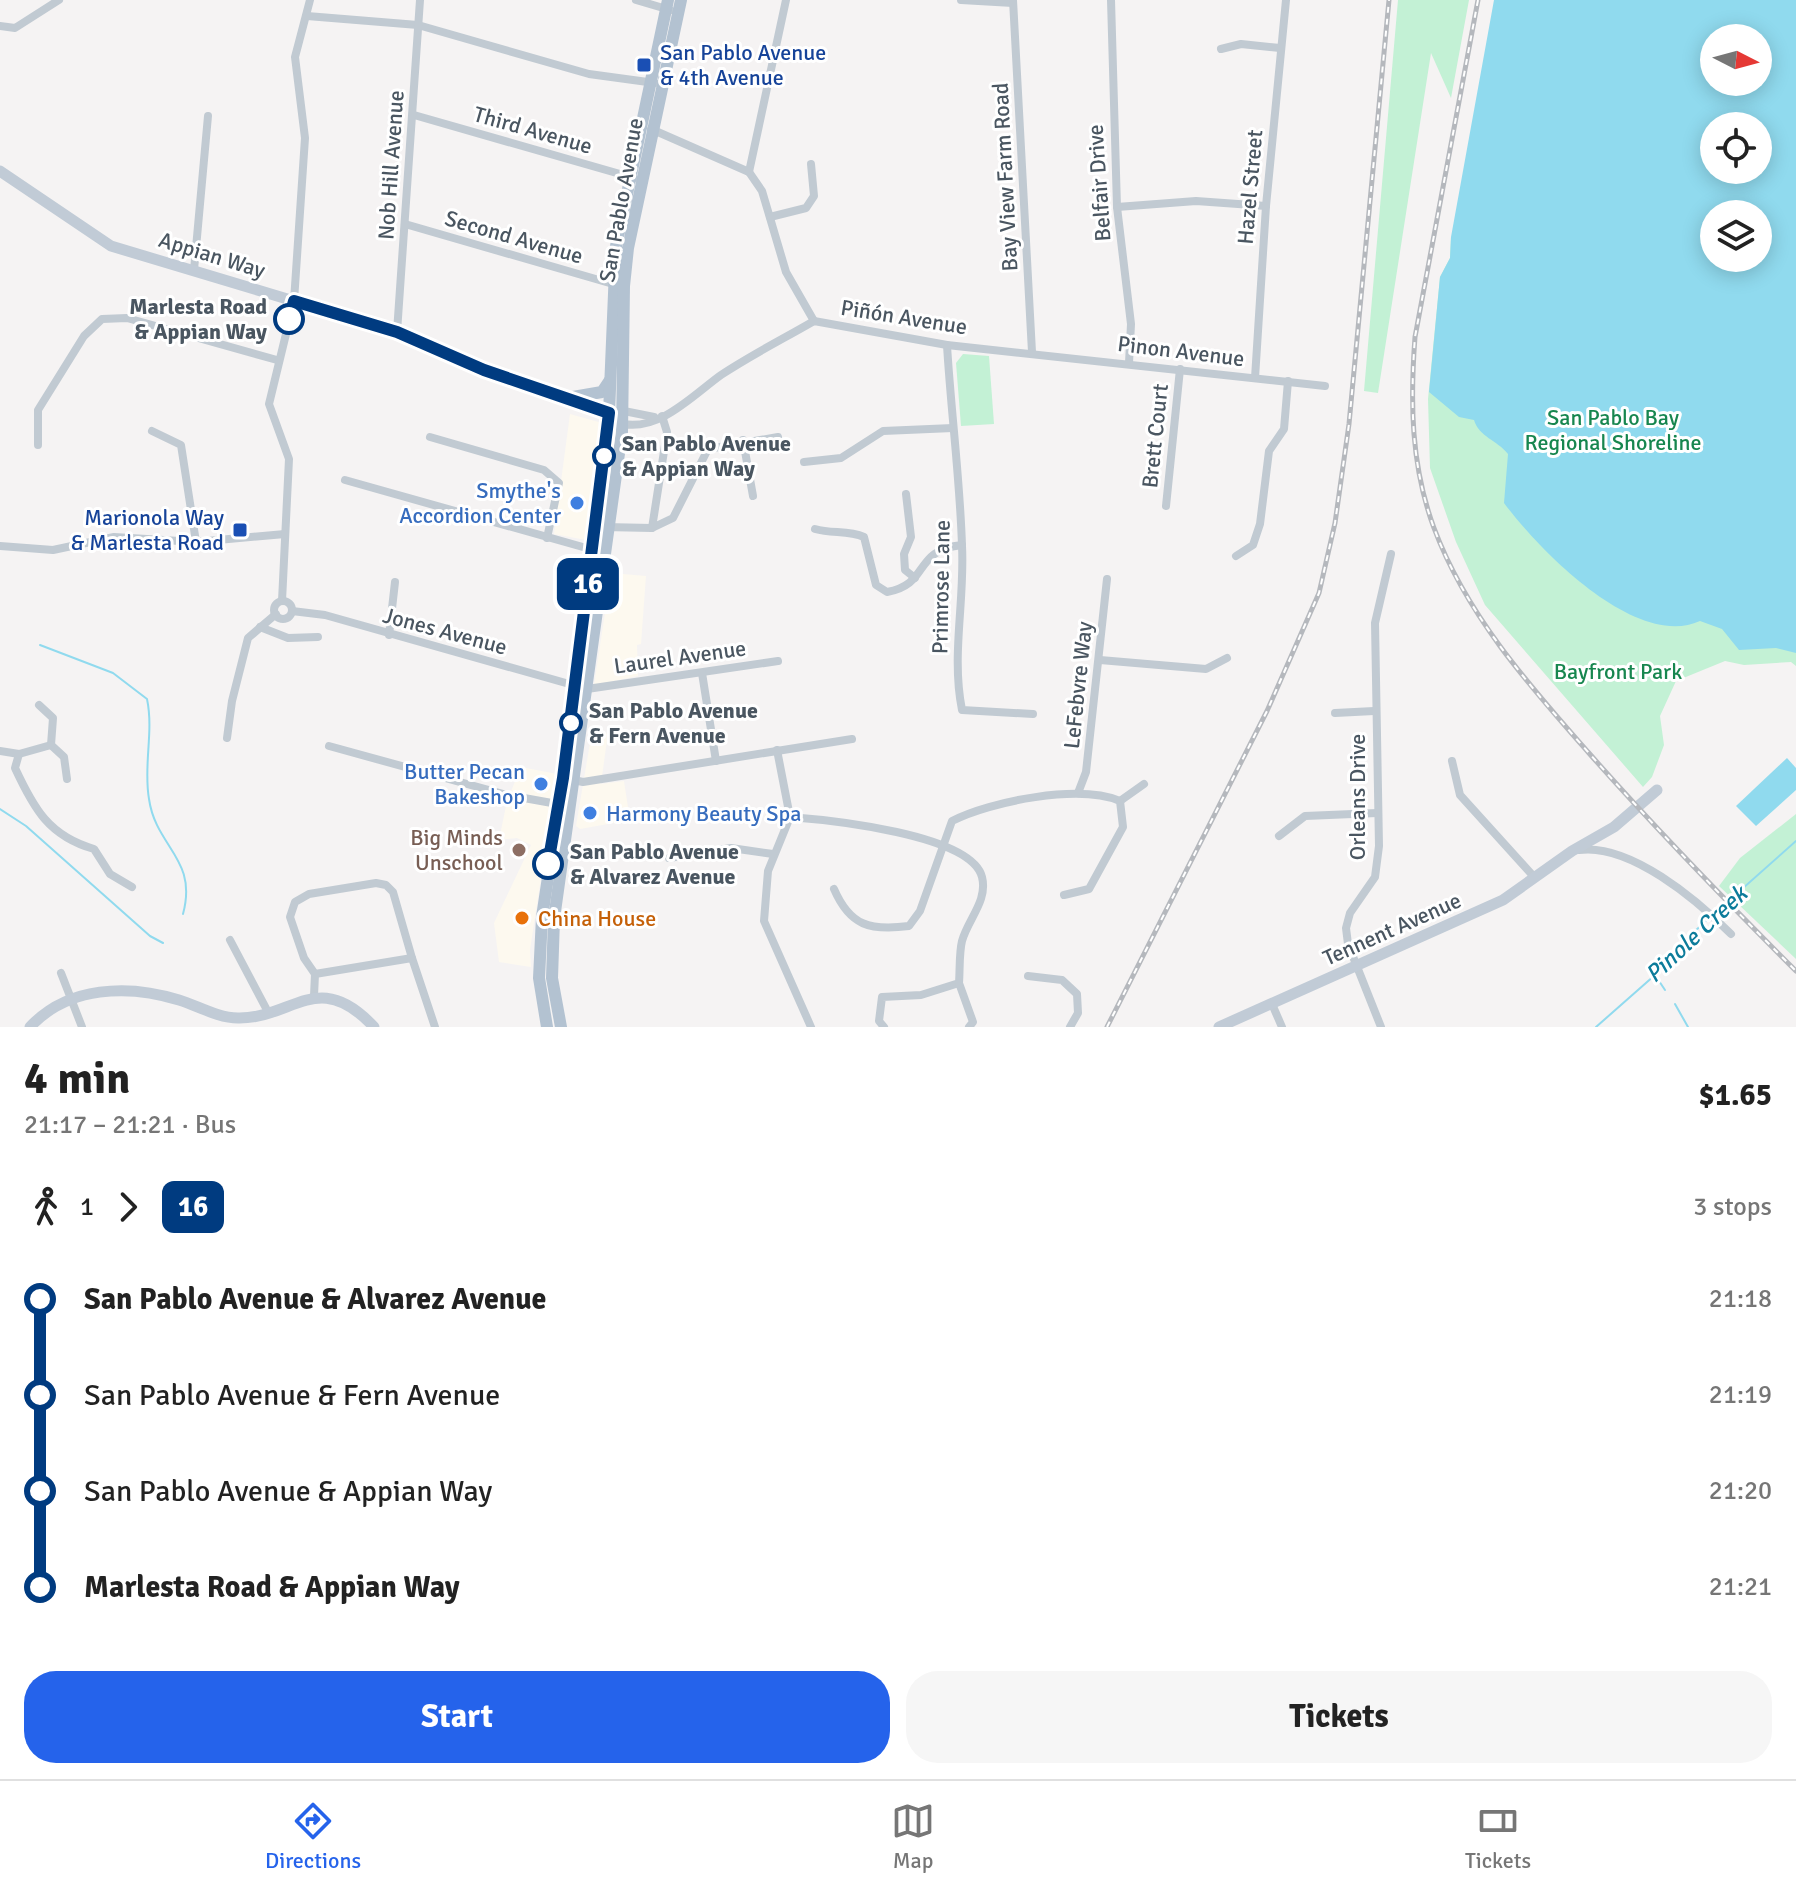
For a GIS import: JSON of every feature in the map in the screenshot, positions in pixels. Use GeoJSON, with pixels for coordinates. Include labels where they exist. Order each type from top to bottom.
{"type":"FeatureCollection","features":[{"type":"Feature","properties":{"kind":"main road","name":"San Pablo Avenue"},"geometry":{"type":"LineString","coordinates":[[599,551],[610,528],[623,417],[624,286],[636,179],[673,6]]}},
{"type":"Feature","properties":{"kind":"main road","name":"San Pablo Avenue"},"geometry":{"type":"LineString","coordinates":[[547,1027],[542,1009],[539,955],[570,779],[599,551],[595,526],[609,413],[613,284],[622,207],[636,179]]}},
{"type":"Feature","properties":{"kind":"main road"},"geometry":{"type":"LineString","coordinates":[[567,398],[602,392],[612,374]]}},
{"type":"Feature","properties":{"kind":"main road","name":"San Pablo Avenue"},"geometry":{"type":"LineString","coordinates":[[561,1027],[552,978],[554,919],[565,806]]}},
{"type":"Feature","properties":{"kind":"street"},"geometry":{"type":"LineString","coordinates":[[0,26],[15,28],[59,0]]}},
{"type":"Feature","properties":{"kind":"street"},"geometry":{"type":"LineString","coordinates":[[282,601],[289,459],[269,404],[277,360],[294,301],[305,138],[295,57],[310,0]]}},
{"type":"Feature","properties":{"kind":"street","name":"Nob Hill Avenue"},"geometry":{"type":"LineString","coordinates":[[397,332],[420,0]]}},
{"type":"Feature","properties":{"kind":"street"},"geometry":{"type":"LineString","coordinates":[[636,0],[673,6]]}},
{"type":"Feature","properties":{"kind":"street"},"geometry":{"type":"LineString","coordinates":[[749,172],[786,0]]}},
{"type":"Feature","properties":{"kind":"street"},"geometry":{"type":"LineString","coordinates":[[961,0],[1013,2]]}},
{"type":"Feature","properties":{"kind":"street","name":"Belfair Drive"},"geometry":{"type":"LineString","coordinates":[[1111,0],[1117,207],[1131,324],[1129,363]]}},
{"type":"Feature","properties":{"kind":"street","name":"Hazel Street"},"geometry":{"type":"LineString","coordinates":[[1255,378],[1266,206],[1286,0]]}},
{"type":"Feature","properties":{"kind":"street","name":"Bay View Farm Road"},"geometry":{"type":"LineString","coordinates":[[1013,2],[1032,352]]}},
{"type":"Feature","properties":{"kind":"street"},"geometry":{"type":"LineString","coordinates":[[307,16],[418,25],[577,71],[657,83]]}},
{"type":"Feature","properties":{"kind":"street"},"geometry":{"type":"LineString","coordinates":[[1221,49],[1241,44],[1280,48]]}},
{"type":"Feature","properties":{"kind":"street","name":"Third Avenue"},"geometry":{"type":"LineString","coordinates":[[414,115],[636,179]]}},
{"type":"Feature","properties":{"kind":"street"},"geometry":{"type":"LineString","coordinates":[[194,270],[208,116]]}},
{"type":"Feature","properties":{"kind":"street"},"geometry":{"type":"LineString","coordinates":[[647,128],[749,172],[762,191],[786,272],[814,321]]}},
{"type":"Feature","properties":{"kind":"street"},"geometry":{"type":"LineString","coordinates":[[770,217],[806,208],[814,196],[811,164]]}},
{"type":"Feature","properties":{"kind":"street","name":"Appian Way"},"geometry":{"type":"LineString","coordinates":[[0,171],[111,246],[397,332],[484,370],[623,417]]}},
{"type":"Feature","properties":{"kind":"street"},"geometry":{"type":"LineString","coordinates":[[1117,207],[1196,201],[1266,206]]}},
{"type":"Feature","properties":{"kind":"street","name":"Second Avenue"},"geometry":{"type":"LineString","coordinates":[[405,224],[613,284]]}},
{"type":"Feature","properties":{"kind":"street"},"geometry":{"type":"LineString","coordinates":[[38,445],[38,410],[84,336],[102,319],[127,318],[277,360]]}},
{"type":"Feature","properties":{"kind":"street","name":"Piñón Avenue"},"geometry":{"type":"LineString","coordinates":[[658,417],[682,406],[721,375],[814,321],[947,345],[1032,352]]}},
{"type":"Feature","properties":{"kind":"street","name":"Primrose Lane"},"geometry":{"type":"LineString","coordinates":[[947,345],[962,545],[963,590],[957,634],[962,710],[1033,714]]}},
{"type":"Feature","properties":{"kind":"street","name":"Pinon Avenue"},"geometry":{"type":"LineString","coordinates":[[1032,352],[1325,386]]}},
{"type":"Feature","properties":{"kind":"street","name":"Brett Court"},"geometry":{"type":"LineString","coordinates":[[1166,506],[1180,369]]}},
{"type":"Feature","properties":{"kind":"street"},"geometry":{"type":"LineString","coordinates":[[1236,556],[1253,545],[1260,524],[1269,451],[1284,429],[1288,381]]}},
{"type":"Feature","properties":{"kind":"street"},"geometry":{"type":"LineString","coordinates":[[623,417],[658,417],[667,432],[652,528]]}},
{"type":"Feature","properties":{"kind":"street"},"geometry":{"type":"LineString","coordinates":[[804,462],[841,458],[883,431],[953,428]]}},
{"type":"Feature","properties":{"kind":"street"},"geometry":{"type":"LineString","coordinates":[[152,431],[181,445],[196,542]]}},
{"type":"Feature","properties":{"kind":"street"},"geometry":{"type":"LineString","coordinates":[[430,437],[544,470],[559,483],[547,538]]}},
{"type":"Feature","properties":{"kind":"street"},"geometry":{"type":"LineString","coordinates":[[595,526],[652,528],[673,518],[708,449],[743,440],[778,437]]}},
{"type":"Feature","properties":{"kind":"street"},"geometry":{"type":"LineString","coordinates":[[743,440],[753,496]]}},
{"type":"Feature","properties":{"kind":"street"},"geometry":{"type":"LineString","coordinates":[[345,480],[599,551]]}},
{"type":"Feature","properties":{"kind":"street"},"geometry":{"type":"LineString","coordinates":[[906,494],[911,537],[904,554],[905,570],[915,578]]}},
{"type":"Feature","properties":{"kind":"street"},"geometry":{"type":"LineString","coordinates":[[815,529],[831,534],[853,532],[864,537],[876,585],[887,592],[903,589],[932,554],[942,547],[962,545]]}},
{"type":"Feature","properties":{"kind":"street"},"geometry":{"type":"LineString","coordinates":[[0,546],[53,550],[114,537],[196,542],[285,534]]}},
{"type":"Feature","properties":{"kind":"street","name":"Orleans Drive"},"geometry":{"type":"LineString","coordinates":[[1381,1027],[1348,944],[1346,928],[1350,913],[1375,877],[1375,623],[1391,554]]}},
{"type":"Feature","properties":{"kind":"street","name":"LeFebvre Way"},"geometry":{"type":"LineString","coordinates":[[1078,793],[1086,772],[1107,579]]}},
{"type":"Feature","properties":{"kind":"street"},"geometry":{"type":"LineString","coordinates":[[389,635],[395,582]]}},
{"type":"Feature","properties":{"kind":"street"},"geometry":{"type":"LineString","coordinates":[[276,614],[285,618],[292,611],[289,604],[282,601]]}},
{"type":"Feature","properties":{"kind":"street"},"geometry":{"type":"LineString","coordinates":[[276,614],[275,606],[282,601]]}},
{"type":"Feature","properties":{"kind":"street","name":"Jones Avenue"},"geometry":{"type":"LineString","coordinates":[[292,611],[325,615],[581,687]]}},
{"type":"Feature","properties":{"kind":"street"},"geometry":{"type":"LineString","coordinates":[[227,738],[232,701],[248,638],[276,614]]}},
{"type":"Feature","properties":{"kind":"street"},"geometry":{"type":"LineString","coordinates":[[260,627],[288,638],[318,637]]}},
{"type":"Feature","properties":{"kind":"street"},"geometry":{"type":"LineString","coordinates":[[1100,660],[1206,669],[1227,658]]}},
{"type":"Feature","properties":{"kind":"street","name":"Laurel Avenue"},"geometry":{"type":"LineString","coordinates":[[581,687],[778,661]]}},
{"type":"Feature","properties":{"kind":"street"},"geometry":{"type":"LineString","coordinates":[[702,673],[716,761]]}},
{"type":"Feature","properties":{"kind":"street"},"geometry":{"type":"LineString","coordinates":[[39,705],[53,718],[51,745]]}},
{"type":"Feature","properties":{"kind":"street"},"geometry":{"type":"LineString","coordinates":[[1335,713],[1374,711]]}},
{"type":"Feature","properties":{"kind":"street"},"geometry":{"type":"LineString","coordinates":[[570,779],[716,761],[852,739]]}},
{"type":"Feature","properties":{"kind":"street"},"geometry":{"type":"LineString","coordinates":[[0,751],[19,754],[51,745]]}},
{"type":"Feature","properties":{"kind":"street"},"geometry":{"type":"LineString","coordinates":[[51,745],[64,757],[67,779]]}},
{"type":"Feature","properties":{"kind":"street"},"geometry":{"type":"LineString","coordinates":[[329,746],[507,795],[565,806]]}},
{"type":"Feature","properties":{"kind":"street"},"geometry":{"type":"LineString","coordinates":[[777,750],[790,817],[768,871],[764,921],[811,1027]]}},
{"type":"Feature","properties":{"kind":"street"},"geometry":{"type":"LineString","coordinates":[[19,754],[15,768],[48,825],[68,841],[94,849],[110,874],[132,887]]}},
{"type":"Feature","properties":{"kind":"street"},"geometry":{"type":"LineString","coordinates":[[1452,761],[1460,795],[1535,878]]}},
{"type":"Feature","properties":{"kind":"street"},"geometry":{"type":"LineString","coordinates":[[1120,801],[1144,784]]}},
{"type":"Feature","properties":{"kind":"street","name":"Tennent Avenue"},"geometry":{"type":"LineString","coordinates":[[1219,1027],[1503,900],[1572,851],[1614,827],[1657,790]]}},
{"type":"Feature","properties":{"kind":"street"},"geometry":{"type":"LineString","coordinates":[[834,889],[844,912],[856,921],[885,929],[909,926],[920,911],[952,821],[975,809],[1078,793],[1100,793],[1120,801]]}},
{"type":"Feature","properties":{"kind":"street"},"geometry":{"type":"LineString","coordinates":[[1064,895],[1089,889],[1123,827],[1120,801]]}},
{"type":"Feature","properties":{"kind":"street"},"geometry":{"type":"LineString","coordinates":[[1279,836],[1305,816],[1377,813]]}},
{"type":"Feature","properties":{"kind":"street"},"geometry":{"type":"LineString","coordinates":[[790,817],[859,825],[941,845],[975,863],[982,878],[982,895],[962,941],[959,983],[973,1022],[969,1027]]}},
{"type":"Feature","properties":{"kind":"street"},"geometry":{"type":"LineString","coordinates":[[669,858],[731,848],[773,854]]}},
{"type":"Feature","properties":{"kind":"street"},"geometry":{"type":"LineString","coordinates":[[1572,851],[1606,850],[1696,899],[1731,934]]}},
{"type":"Feature","properties":{"kind":"street"},"geometry":{"type":"LineString","coordinates":[[314,996],[315,974],[304,958],[290,917],[295,902],[309,894],[376,883],[393,892],[435,1027]]}},
{"type":"Feature","properties":{"kind":"street"},"geometry":{"type":"LineString","coordinates":[[230,940],[268,1012]]}},
{"type":"Feature","properties":{"kind":"street"},"geometry":{"type":"LineString","coordinates":[[315,974],[412,958]]}},
{"type":"Feature","properties":{"kind":"street"},"geometry":{"type":"LineString","coordinates":[[61,973],[82,1027]]}},
{"type":"Feature","properties":{"kind":"street"},"geometry":{"type":"LineString","coordinates":[[1028,976],[1062,980],[1077,994],[1078,1013],[1070,1027]]}},
{"type":"Feature","properties":{"kind":"street"},"geometry":{"type":"LineString","coordinates":[[884,1027],[879,1021],[882,997],[921,995],[959,983]]}},
{"type":"Feature","properties":{"kind":"street"},"geometry":{"type":"LineString","coordinates":[[30,1027],[44,1013],[69,999],[105,991],[147,991],[239,1018],[268,1012],[314,996],[361,1013],[374,1027]]}},
{"type":"Feature","properties":{"kind":"street"},"geometry":{"type":"LineString","coordinates":[[1272,1004],[1282,1027]]}},
{"type":"Feature","properties":{"kind":"shaded area"},"geometry":{"type":"Polygon","coordinates":[[[570,414],[602,423],[586,540],[554,534],[570,414]]]}},
{"type":"Feature","properties":{"kind":"shaded area"},"geometry":{"type":"Polygon","coordinates":[[[611,573],[646,576],[641,644],[637,645],[638,676],[594,685],[611,573]]]}},
{"type":"Feature","properties":{"kind":"shaded area"},"geometry":{"type":"Polygon","coordinates":[[[608,733],[601,784],[624,781],[630,820],[580,829],[576,826],[591,737],[608,733]]]}},
{"type":"Feature","properties":{"kind":"shaded area"},"geometry":{"type":"Polygon","coordinates":[[[521,767],[557,774],[530,950],[531,967],[499,962],[494,923],[531,845],[517,838],[499,840],[507,801],[521,767]]]}},
{"type":"Feature","properties":{"kind":"green space"},"geometry":{"type":"Polygon","coordinates":[[[1398,0],[1469,0],[1451,98],[1431,53],[1378,393],[1364,391],[1398,0]]]}},
{"type":"Feature","properties":{"kind":"green space","name":"San Pablo Bay Regional Shoreline"},"geometry":{"type":"Polygon","coordinates":[[[1700,215],[1700,272],[1772,272],[1772,265],[1796,276],[1796,666],[1791,662],[1744,665],[1725,661],[1676,681],[1660,716],[1664,745],[1652,777],[1643,787],[1485,605],[1456,542],[1430,468],[1428,399],[1440,277],[1450,258],[1451,237],[1700,215]]]}},
{"type":"Feature","properties":{"kind":"green space"},"geometry":{"type":"Polygon","coordinates":[[[963,354],[989,356],[994,424],[961,426],[956,363],[963,354]]]}},
{"type":"Feature","properties":{"kind":"green space"},"geometry":{"type":"Polygon","coordinates":[[[1796,814],[1796,959],[1719,886],[1740,858],[1796,814]]]}},
{"type":"Feature","properties":{"kind":"water","name":"San Pablo Bay Regional Shoreline"},"geometry":{"type":"Polygon","coordinates":[[[1494,0],[1796,0],[1796,653],[1776,648],[1739,650],[1722,629],[1700,621],[1675,626],[1647,621],[1619,609],[1565,569],[1520,523],[1504,503],[1508,454],[1480,431],[1474,420],[1459,417],[1429,392],[1440,277],[1450,258],[1451,237],[1494,0]]]}},
{"type":"Feature","properties":{"kind":"water"},"geometry":{"type":"Polygon","coordinates":[[[1787,758],[1796,768],[1796,790],[1756,826],[1736,806],[1787,758]]]}},
{"type":"Feature","properties":{"kind":"waterway"},"geometry":{"type":"LineString","coordinates":[[40,645],[113,673],[147,699],[149,799],[159,830],[181,866],[185,879],[183,914]]}},
{"type":"Feature","properties":{"kind":"waterway"},"geometry":{"type":"LineString","coordinates":[[0,809],[26,826],[150,936],[163,943]]}},
{"type":"Feature","properties":{"kind":"waterway","name":"Pinole Creek"},"geometry":{"type":"LineString","coordinates":[[1715,913],[1796,841]]}},
{"type":"Feature","properties":{"kind":"waterway","name":"Pinole Creek"},"geometry":{"type":"LineString","coordinates":[[1596,1027],[1655,975],[1674,951],[1710,917]]}},
{"type":"Feature","properties":{"kind":"waterway"},"geometry":{"type":"LineString","coordinates":[[1655,975],[1665,990]]}},
{"type":"Feature","properties":{"kind":"waterway"},"geometry":{"type":"LineString","coordinates":[[1675,1004],[1688,1027]]}},
{"type":"Feature","properties":{"kind":"railway"},"geometry":{"type":"LineString","coordinates":[[1107,1027],[1267,711],[1319,593],[1335,523],[1349,424],[1389,0]]}},
{"type":"Feature","properties":{"kind":"railway"},"geometry":{"type":"LineString","coordinates":[[1478,0],[1415,337],[1414,434],[1426,505],[1447,560],[1463,590],[1521,674],[1638,808],[1796,971]]}},
{"type":"Feature","properties":{"kind":"bus line","name":"16"},"geometry":{"type":"LineString","coordinates":[[289,319],[294,301],[397,332],[484,370],[609,413],[563,778],[548,864]]}},
{"type":"Feature","properties":{"kind":"place","name":"San Pablo Avenue & 4th Avenue"},"geometry":{"type":"Point","coordinates":[644,65]}},
{"type":"Feature","properties":{"kind":"place","name":"Marlesta Road & Appian Way"},"geometry":{"type":"Point","coordinates":[289,319]}},
{"type":"Feature","properties":{"kind":"place","name":"San Pablo Avenue & Appian Way"},"geometry":{"type":"Point","coordinates":[604,456]}},
{"type":"Feature","properties":{"kind":"place","name":"Smythe's Accordion Center"},"geometry":{"type":"Point","coordinates":[577,503]}},
{"type":"Feature","properties":{"kind":"place","name":"Marionola Way & Marlesta Road"},"geometry":{"type":"Point","coordinates":[240,530]}},
{"type":"Feature","properties":{"kind":"place","name":"San Pablo Avenue & Fern Avenue"},"geometry":{"type":"Point","coordinates":[571,723]}},
{"type":"Feature","properties":{"kind":"place","name":"Butter Pecan Bakeshop"},"geometry":{"type":"Point","coordinates":[541,784]}},
{"type":"Feature","properties":{"kind":"place","name":"Harmony Beauty Spa"},"geometry":{"type":"Point","coordinates":[590,813]}},
{"type":"Feature","properties":{"kind":"place","name":"Big Minds Unschool"},"geometry":{"type":"Point","coordinates":[519,850]}},
{"type":"Feature","properties":{"kind":"place","name":"San Pablo Avenue & Alvarez Avenue"},"geometry":{"type":"Point","coordinates":[548,864]}},
{"type":"Feature","properties":{"kind":"place","name":"China House"},"geometry":{"type":"Point","coordinates":[522,918]}},
{"type":"Feature","properties":{"kind":"park label","name":"Bayfront Park"},"geometry":{"type":"Point","coordinates":[1618,671]}}]}
